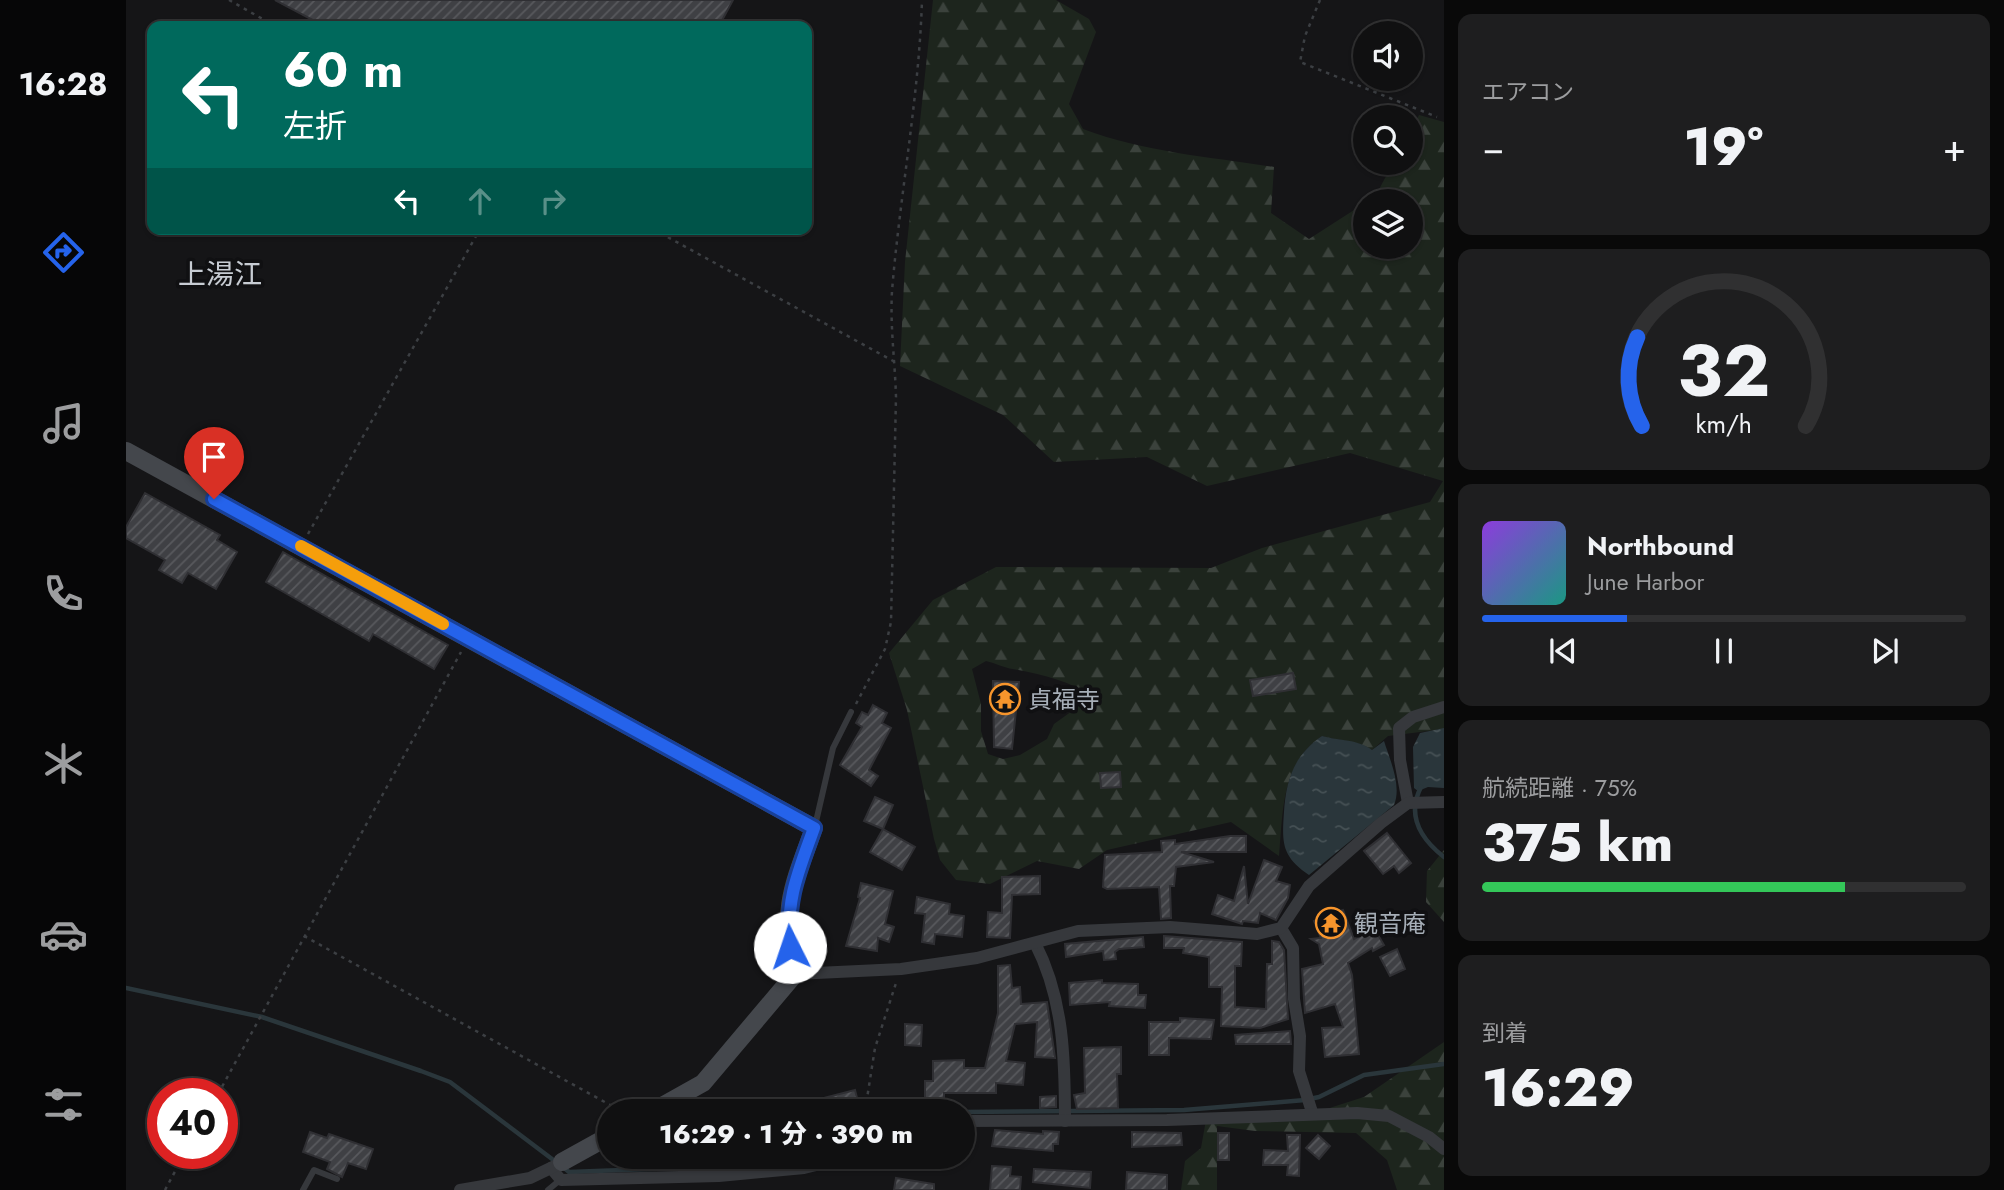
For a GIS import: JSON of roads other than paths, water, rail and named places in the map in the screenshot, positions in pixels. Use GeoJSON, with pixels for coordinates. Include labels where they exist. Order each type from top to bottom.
{"type":"FeatureCollection","features":[{"type":"Feature","properties":{"kind":"street"},"geometry":{"type":"LineString","coordinates":[[126,451],[814,828],[793,886],[787,913],[795,974],[703,1083],[674,1099]]}},
{"type":"Feature","properties":{"kind":"street"},"geometry":{"type":"LineString","coordinates":[[1415,803],[1400,760],[1399,728],[1413,717],[1444,707]]}},
{"type":"Feature","properties":{"kind":"street"},"geometry":{"type":"LineString","coordinates":[[795,974],[901,970],[977,958],[1078,931],[1170,927],[1257,934],[1281,928],[1309,886],[1415,803],[1444,802]]}},
{"type":"Feature","properties":{"kind":"street"},"geometry":{"type":"LineString","coordinates":[[1281,928],[1293,948],[1294,999],[1300,1036],[1299,1071],[1309,1102]]}},
{"type":"Feature","properties":{"kind":"street"},"geometry":{"type":"LineString","coordinates":[[1035,943],[1046,964],[1063,1032],[1065,1116]]}},
{"type":"Feature","properties":{"kind":"street"},"geometry":{"type":"LineString","coordinates":[[975,1120],[1309,1102],[1389,1116],[1429,1137],[1444,1149]]}},
{"type":"Feature","properties":{"kind":"street"},"geometry":{"type":"LineString","coordinates":[[460,1190],[530,1178],[557,1169],[597,1144]]}},
{"type":"Feature","properties":{"kind":"street"},"geometry":{"type":"LineString","coordinates":[[557,1169],[719,1176],[793,1169]]}},
{"type":"Feature","properties":{"kind":"lane"},"geometry":{"type":"LineString","coordinates":[[814,828],[833,748],[851,712]]}},
{"type":"Feature","properties":{"kind":"lane"},"geometry":{"type":"LineString","coordinates":[[548,1190],[557,1169]]}},
{"type":"Feature","properties":{"kind":"lane"},"geometry":{"type":"LineString","coordinates":[[303,1190],[314,1170],[337,1179]]}},
{"type":"Feature","properties":{"kind":"water"},"geometry":{"type":"Polygon","coordinates":[[[1444,728],[1444,788],[1428,787],[1418,791],[1414,788],[1413,747],[1420,733],[1444,728]]]}},
{"type":"Feature","properties":{"kind":"water"},"geometry":{"type":"Polygon","coordinates":[[[1322,736],[1355,742],[1372,750],[1384,741],[1397,790],[1394,805],[1309,875],[1293,861],[1285,848],[1285,800],[1298,760],[1312,743],[1322,736]]]}},
{"type":"Feature","properties":{"kind":"waterway"},"geometry":{"type":"LineString","coordinates":[[1421,787],[1415,808],[1418,826],[1429,843],[1444,857]]}},
{"type":"Feature","properties":{"kind":"waterway"},"geometry":{"type":"LineString","coordinates":[[126,988],[262,1017],[450,1082],[556,1162]]}},
{"type":"Feature","properties":{"kind":"waterway"},"geometry":{"type":"LineString","coordinates":[[975,1112],[1184,1110],[1305,1100],[1319,1097],[1364,1075],[1444,1064]]}},
{"type":"Feature","properties":{"kind":"waterway"},"geometry":{"type":"LineString","coordinates":[[563,1167],[569,1172],[650,1169]]}},
{"type":"Feature","properties":{"kind":"place","name":"貞福寺"},"geometry":{"type":"Point","coordinates":[1005,699]}},
{"type":"Feature","properties":{"kind":"place","name":"観音庵"},"geometry":{"type":"Point","coordinates":[1331,923]}},
{"type":"Feature","properties":{"kind":"district","name":"上湯江"},"geometry":{"type":"Point","coordinates":[220,274]}}]}
